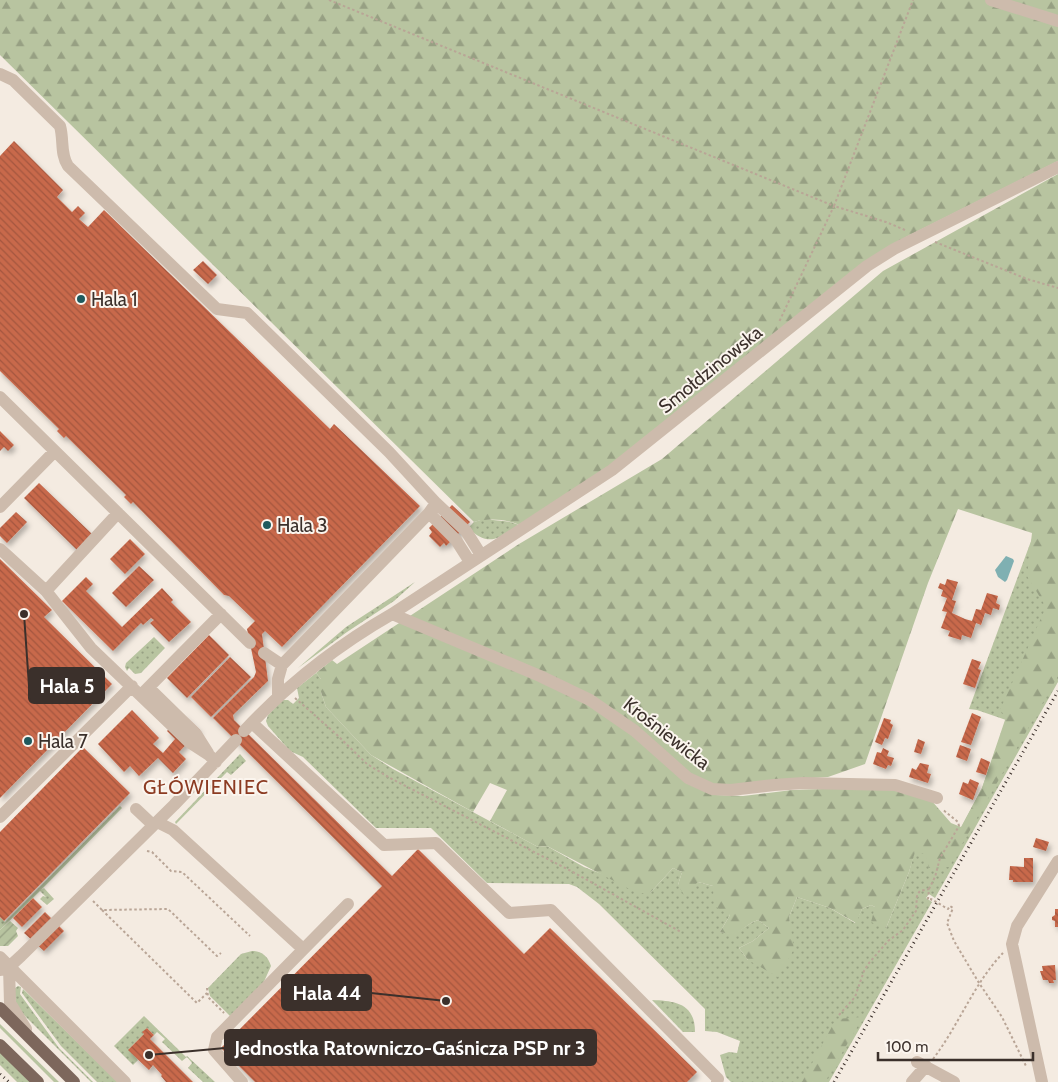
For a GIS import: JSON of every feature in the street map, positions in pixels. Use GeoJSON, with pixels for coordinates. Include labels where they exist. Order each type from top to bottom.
{"type":"FeatureCollection","features":[{"type":"Feature","properties":{"kind":"main road"},"geometry":{"type":"LineString","coordinates":[[0,1008],[74,1082]]}},
{"type":"Feature","properties":{"kind":"main road"},"geometry":{"type":"LineString","coordinates":[[2,1045],[38,1082]]}},
{"type":"Feature","properties":{"kind":"street"},"geometry":{"type":"LineString","coordinates":[[991,0],[1058,21]]}},
{"type":"Feature","properties":{"kind":"street"},"geometry":{"type":"LineString","coordinates":[[0,74],[13,80],[60,126],[63,157],[68,166],[217,309],[247,313],[389,452],[456,540],[476,558]]}},
{"type":"Feature","properties":{"kind":"street","name":"Smołdzinowska"},"geometry":{"type":"LineString","coordinates":[[3,972],[155,824],[213,758],[244,732],[282,694],[342,646],[612,470],[867,266],[894,248],[1058,167]]}},
{"type":"Feature","properties":{"kind":"street"},"geometry":{"type":"LineString","coordinates":[[0,397],[250,643]]}},
{"type":"Feature","properties":{"kind":"street"},"geometry":{"type":"LineString","coordinates":[[0,507],[55,451]]}},
{"type":"Feature","properties":{"kind":"street"},"geometry":{"type":"LineString","coordinates":[[282,694],[278,679],[282,665],[433,508]]}},
{"type":"Feature","properties":{"kind":"street"},"geometry":{"type":"LineString","coordinates":[[46,591],[118,512]]}},
{"type":"Feature","properties":{"kind":"street"},"geometry":{"type":"LineString","coordinates":[[0,548],[46,591],[91,648],[196,734],[213,758]]}},
{"type":"Feature","properties":{"kind":"street"},"geometry":{"type":"LineString","coordinates":[[0,817],[221,614]]}},
{"type":"Feature","properties":{"kind":"street","name":"Krośniewicka"},"geometry":{"type":"LineString","coordinates":[[392,614],[532,672],[590,700],[634,731],[688,778],[703,785],[723,790],[803,783],[895,785],[937,798]]}},
{"type":"Feature","properties":{"kind":"street"},"geometry":{"type":"LineString","coordinates":[[264,653],[282,665]]}},
{"type":"Feature","properties":{"kind":"street"},"geometry":{"type":"LineString","coordinates":[[244,732],[384,845],[436,843],[509,913],[551,910],[718,1078],[717,1082]]}},
{"type":"Feature","properties":{"kind":"street"},"geometry":{"type":"LineString","coordinates":[[136,809],[155,824],[173,830],[303,949]]}},
{"type":"Feature","properties":{"kind":"street"},"geometry":{"type":"LineString","coordinates":[[1042,1082],[1012,944],[1017,926],[1058,861]]}},
{"type":"Feature","properties":{"kind":"street"},"geometry":{"type":"LineString","coordinates":[[242,1082],[214,1050],[216,1037],[348,904]]}},
{"type":"Feature","properties":{"kind":"street"},"geometry":{"type":"LineString","coordinates":[[3,972],[10,1004],[37,1045]]}},
{"type":"Feature","properties":{"kind":"street"},"geometry":{"type":"LineString","coordinates":[[3,972],[125,1082]]}},
{"type":"Feature","properties":{"kind":"street"},"geometry":{"type":"LineString","coordinates":[[912,1082],[921,1064],[954,1082]]}},
{"type":"Feature","properties":{"kind":"path"},"geometry":{"type":"LineString","coordinates":[[329,0],[834,206],[886,222],[1027,278],[1058,288]]}},
{"type":"Feature","properties":{"kind":"path"},"geometry":{"type":"LineString","coordinates":[[775,329],[834,206],[912,0]]}},
{"type":"Feature","properties":{"kind":"path"},"geometry":{"type":"LineString","coordinates":[[282,694],[335,733],[367,764],[390,778],[580,875],[681,932]]}},
{"type":"Feature","properties":{"kind":"path"},"geometry":{"type":"LineString","coordinates":[[937,798],[942,809],[958,822],[959,826],[940,858],[929,889],[928,899],[932,899],[948,909],[950,906],[952,908],[947,923],[954,941],[1002,1017],[1023,1063],[1028,1069]]}},
{"type":"Feature","properties":{"kind":"path"},"geometry":{"type":"LineString","coordinates":[[147,851],[152,852],[171,872],[182,872],[250,936]]}},
{"type":"Feature","properties":{"kind":"path"},"geometry":{"type":"LineString","coordinates":[[839,1015],[855,997],[864,971],[869,963],[888,941],[903,930],[916,911],[920,891],[929,889]]}},
{"type":"Feature","properties":{"kind":"path"},"geometry":{"type":"LineString","coordinates":[[94,901],[197,1003],[207,994]]}},
{"type":"Feature","properties":{"kind":"path"},"geometry":{"type":"LineString","coordinates":[[102,910],[168,909],[217,956],[221,953]]}},
{"type":"Feature","properties":{"kind":"path"},"geometry":{"type":"LineString","coordinates":[[921,1064],[948,1039],[979,983],[1012,944]]}},
{"type":"Feature","properties":{"kind":"path"},"geometry":{"type":"LineString","coordinates":[[207,988],[207,994],[232,1021]]}},
{"type":"Feature","properties":{"kind":"green space"},"geometry":{"type":"Polygon","coordinates":[[[0,0],[1058,0],[1058,161],[906,237],[621,458],[519,525],[509,521],[497,520],[474,522],[0,55],[0,0]]]}},
{"type":"Feature","properties":{"kind":"green space"},"geometry":{"type":"Polygon","coordinates":[[[1058,174],[1058,676],[949,867],[929,868],[925,854],[915,852],[909,872],[886,928],[871,922],[875,907],[871,905],[862,909],[856,923],[830,908],[797,897],[789,917],[794,949],[778,977],[748,960],[739,948],[753,941],[769,928],[758,920],[734,935],[720,932],[730,915],[714,906],[713,886],[698,882],[684,895],[678,885],[682,872],[673,868],[650,893],[637,893],[547,846],[538,847],[490,821],[507,790],[490,783],[473,812],[371,755],[326,707],[321,692],[321,679],[316,673],[332,660],[337,664],[519,544],[662,459],[883,271],[1058,174]],[[958,509],[928,583],[865,764],[828,777],[780,780],[716,795],[743,796],[792,790],[851,788],[909,791],[931,800],[951,823],[961,827],[982,788],[1006,717],[1000,710],[1046,607],[1027,576],[1032,533],[958,509]]]}},
{"type":"Feature","properties":{"kind":"green space"},"geometry":{"type":"Polygon","coordinates":[[[484,519],[507,521],[519,525],[494,539],[482,538],[468,528],[474,522],[484,519]]]}},
{"type":"Feature","properties":{"kind":"green space"},"geometry":{"type":"Polygon","coordinates":[[[1034,533],[1058,626],[1058,682],[935,898],[929,894],[926,898],[932,902],[829,1082],[731,1082],[726,1077],[720,1055],[729,1052],[737,1053],[740,1041],[717,1032],[705,1031],[705,1009],[599,904],[577,887],[569,884],[487,883],[431,828],[376,828],[303,757],[290,751],[268,726],[266,721],[268,715],[282,700],[288,700],[293,704],[299,698],[297,688],[316,673],[321,679],[321,692],[326,707],[371,755],[393,769],[538,847],[547,846],[584,867],[650,893],[673,868],[682,872],[678,885],[698,882],[713,886],[730,915],[720,932],[734,934],[758,920],[769,928],[753,941],[739,948],[748,960],[790,932],[789,917],[797,897],[830,908],[855,923],[862,909],[871,905],[875,907],[886,928],[909,872],[918,839],[961,828],[982,788],[1006,720],[969,709],[1034,533]]]}},
{"type":"Feature","properties":{"kind":"green space"},"geometry":{"type":"Polygon","coordinates":[[[415,582],[394,601],[298,668],[346,627],[415,582]]]}},
{"type":"Feature","properties":{"kind":"green space"},"geometry":{"type":"Polygon","coordinates":[[[154,637],[165,648],[141,673],[135,674],[129,668],[127,671],[126,663],[154,637]]]}},
{"type":"Feature","properties":{"kind":"green space"},"geometry":{"type":"Polygon","coordinates":[[[240,754],[246,761],[231,775],[227,772],[176,824],[175,822],[240,754]]]}},
{"type":"Feature","properties":{"kind":"green space"},"geometry":{"type":"Polygon","coordinates":[[[120,806],[122,808],[41,890],[44,888],[54,899],[47,905],[40,899],[43,896],[46,897],[40,891],[0,930],[0,917],[5,922],[120,806]]]}},
{"type":"Feature","properties":{"kind":"green space"},"geometry":{"type":"Polygon","coordinates":[[[10,921],[18,928],[16,931],[18,936],[8,946],[0,946],[0,930],[10,921]]]}},
{"type":"Feature","properties":{"kind":"green space"},"geometry":{"type":"Polygon","coordinates":[[[252,951],[264,955],[271,966],[262,986],[231,1017],[210,996],[208,988],[241,954],[252,951]]]}},
{"type":"Feature","properties":{"kind":"green space"},"geometry":{"type":"Polygon","coordinates":[[[18,986],[21,987],[20,994],[59,1048],[93,1082],[22,1013],[16,1003],[14,989],[18,986]]]}},
{"type":"Feature","properties":{"kind":"green space"},"geometry":{"type":"Polygon","coordinates":[[[23,989],[118,1082],[97,1082],[61,1046],[22,993],[23,989]]]}},
{"type":"Feature","properties":{"kind":"green space"},"geometry":{"type":"Polygon","coordinates":[[[652,1000],[676,1003],[687,1009],[692,1015],[695,1032],[683,1032],[652,1000]]]}},
{"type":"Feature","properties":{"kind":"green space"},"geometry":{"type":"Polygon","coordinates":[[[144,1016],[215,1082],[203,1082],[188,1068],[192,1063],[187,1057],[182,1061],[162,1042],[165,1039],[157,1032],[154,1035],[147,1028],[143,1032],[144,1034],[129,1049],[138,1060],[133,1065],[114,1046],[144,1016]]]}},
{"type":"Feature","properties":{"kind":"green space"},"geometry":{"type":"Polygon","coordinates":[[[863,1017],[825,1082],[802,1082],[836,1019],[863,1017]]]}},
{"type":"Feature","properties":{"kind":"green space"},"geometry":{"type":"Polygon","coordinates":[[[0,1024],[59,1082],[54,1082],[0,1028],[0,1024]]]}},
{"type":"Feature","properties":{"kind":"green space"},"geometry":{"type":"Polygon","coordinates":[[[0,1052],[30,1082],[17,1082],[0,1065],[0,1052]]]}},
{"type":"Feature","properties":{"kind":"water"},"geometry":{"type":"Polygon","coordinates":[[[1006,556],[1014,561],[1005,582],[998,577],[995,570],[1006,556]]]}},
{"type":"Feature","properties":{"kind":"building"},"geometry":{"type":"Polygon","coordinates":[[[14,141],[63,190],[57,197],[72,212],[78,206],[85,213],[79,219],[88,227],[104,210],[330,429],[334,424],[420,506],[282,647],[265,631],[262,634],[268,681],[233,715],[234,720],[392,876],[418,849],[524,954],[550,928],[697,1072],[687,1082],[255,1082],[221,1048],[382,886],[213,718],[254,677],[256,672],[247,629],[255,621],[229,596],[224,595],[133,502],[131,504],[124,497],[126,495],[66,436],[64,438],[57,431],[59,429],[0,371],[0,156],[14,141]]]}},
{"type":"Feature","properties":{"kind":"building"},"geometry":{"type":"Polygon","coordinates":[[[203,261],[217,275],[208,284],[193,270],[203,261]]]}},
{"type":"Feature","properties":{"kind":"building"},"geometry":{"type":"Polygon","coordinates":[[[0,431],[14,445],[8,451],[4,447],[0,451],[0,431]]]}},
{"type":"Feature","properties":{"kind":"building"},"geometry":{"type":"Polygon","coordinates":[[[39,483],[92,534],[77,550],[24,498],[39,483]]]}},
{"type":"Feature","properties":{"kind":"building"},"geometry":{"type":"Polygon","coordinates":[[[452,505],[470,522],[446,546],[444,543],[440,547],[429,536],[432,532],[429,528],[452,505]]]}},
{"type":"Feature","properties":{"kind":"building"},"geometry":{"type":"Polygon","coordinates":[[[16,512],[27,522],[7,543],[0,536],[0,528],[16,512]]]}},
{"type":"Feature","properties":{"kind":"building"},"geometry":{"type":"Polygon","coordinates":[[[130,539],[145,554],[125,574],[110,559],[130,539]]]}},
{"type":"Feature","properties":{"kind":"building","name":"Hala 7"},"geometry":{"type":"Polygon","coordinates":[[[0,559],[52,610],[44,617],[112,684],[0,798],[0,559]]]}},
{"type":"Feature","properties":{"kind":"building"},"geometry":{"type":"Polygon","coordinates":[[[139,566],[154,580],[126,607],[112,593],[139,566]]]}},
{"type":"Feature","properties":{"kind":"building"},"geometry":{"type":"Polygon","coordinates":[[[86,577],[93,584],[86,591],[122,627],[162,588],[173,600],[171,602],[191,622],[169,642],[150,623],[154,620],[151,618],[143,625],[141,623],[113,651],[62,601],[86,577]]]}},
{"type":"Feature","properties":{"kind":"building"},"geometry":{"type":"Polygon","coordinates":[[[947,579],[958,582],[952,600],[956,601],[952,613],[965,619],[972,621],[976,609],[981,610],[987,593],[998,596],[996,603],[1000,605],[999,610],[993,608],[991,615],[985,613],[981,625],[976,623],[971,638],[962,635],[961,640],[948,636],[950,631],[941,628],[947,612],[942,611],[947,598],[941,596],[943,590],[938,588],[940,583],[945,585],[947,579]]]}},
{"type":"Feature","properties":{"kind":"building"},"geometry":{"type":"Polygon","coordinates":[[[209,635],[229,655],[187,698],[167,678],[209,635]]]}},
{"type":"Feature","properties":{"kind":"building"},"geometry":{"type":"Polygon","coordinates":[[[230,657],[251,677],[211,717],[191,697],[230,657]]]}},
{"type":"Feature","properties":{"kind":"building"},"geometry":{"type":"Polygon","coordinates":[[[972,659],[981,662],[978,669],[981,670],[975,688],[963,684],[972,659]]]}},
{"type":"Feature","properties":{"kind":"building"},"geometry":{"type":"Polygon","coordinates":[[[132,710],[159,738],[153,744],[163,753],[175,739],[167,731],[183,714],[200,730],[179,752],[186,759],[173,773],[158,758],[139,776],[130,766],[124,772],[98,744],[132,710]]]}},
{"type":"Feature","properties":{"kind":"building"},"geometry":{"type":"Polygon","coordinates":[[[972,713],[981,717],[971,745],[961,742],[972,713]]]}},
{"type":"Feature","properties":{"kind":"building"},"geometry":{"type":"Polygon","coordinates":[[[884,718],[891,720],[890,723],[893,725],[888,739],[885,738],[882,745],[875,742],[884,718]]]}},
{"type":"Feature","properties":{"kind":"building"},"geometry":{"type":"Polygon","coordinates":[[[918,739],[925,742],[921,754],[914,752],[918,739]]]}},
{"type":"Feature","properties":{"kind":"building"},"geometry":{"type":"Polygon","coordinates":[[[960,745],[971,749],[967,761],[956,757],[960,745]]]}},
{"type":"Feature","properties":{"kind":"building"},"geometry":{"type":"Polygon","coordinates":[[[83,747],[130,793],[4,921],[0,917],[0,832],[83,747]]]}},
{"type":"Feature","properties":{"kind":"building"},"geometry":{"type":"Polygon","coordinates":[[[883,748],[889,751],[887,756],[894,758],[891,766],[888,765],[886,769],[873,764],[877,752],[881,753],[883,748]]]}},
{"type":"Feature","properties":{"kind":"building"},"geometry":{"type":"Polygon","coordinates":[[[981,758],[990,762],[986,775],[976,772],[981,758]]]}},
{"type":"Feature","properties":{"kind":"building"},"geometry":{"type":"Polygon","coordinates":[[[920,763],[929,765],[927,773],[931,774],[928,783],[909,777],[912,768],[916,770],[920,763]]]}},
{"type":"Feature","properties":{"kind":"building"},"geometry":{"type":"Polygon","coordinates":[[[970,779],[979,783],[973,800],[959,794],[963,782],[968,784],[970,779]]]}},
{"type":"Feature","properties":{"kind":"building"},"geometry":{"type":"Polygon","coordinates":[[[1036,838],[1049,842],[1046,851],[1033,847],[1036,838]]]}},
{"type":"Feature","properties":{"kind":"building"},"geometry":{"type":"Polygon","coordinates":[[[1024,858],[1033,858],[1033,882],[1013,882],[1013,880],[1009,880],[1010,866],[1024,867],[1024,858]]]}},
{"type":"Feature","properties":{"kind":"building"},"geometry":{"type":"Polygon","coordinates":[[[33,898],[42,907],[22,927],[13,918],[33,898]]]}},
{"type":"Feature","properties":{"kind":"building"},"geometry":{"type":"Polygon","coordinates":[[[1055,909],[1058,909],[1058,927],[1055,927],[1055,921],[1052,920],[1052,917],[1055,915],[1055,909]]]}},
{"type":"Feature","properties":{"kind":"building"},"geometry":{"type":"Polygon","coordinates":[[[45,912],[64,931],[44,951],[24,933],[45,912]]]}},
{"type":"Feature","properties":{"kind":"building"},"geometry":{"type":"Polygon","coordinates":[[[1055,965],[1056,980],[1053,980],[1054,983],[1043,980],[1040,971],[1043,971],[1042,966],[1055,965]]]}},
{"type":"Feature","properties":{"kind":"building"},"geometry":{"type":"Polygon","coordinates":[[[147,1028],[154,1035],[150,1039],[193,1082],[166,1082],[153,1065],[149,1070],[128,1050],[144,1034],[142,1032],[147,1028]]]}},
{"type":"Feature","properties":{"kind":"railway"},"geometry":{"type":"LineString","coordinates":[[834,1082],[1058,691]]}},
{"type":"Feature","properties":{"kind":"railway"},"geometry":{"type":"LineString","coordinates":[[0,1074],[9,1082]]}},
{"type":"Feature","properties":{"kind":"place","name":"Hala 1"},"geometry":{"type":"Point","coordinates":[81,299]}},
{"type":"Feature","properties":{"kind":"place","name":"Hala 3"},"geometry":{"type":"Point","coordinates":[267,525]}},
{"type":"Feature","properties":{"kind":"place","name":"Hala 5"},"geometry":{"type":"Point","coordinates":[24,614]}},
{"type":"Feature","properties":{"kind":"place","name":"Hala 7"},"geometry":{"type":"Point","coordinates":[28,741]}},
{"type":"Feature","properties":{"kind":"place","name":"Hala 44"},"geometry":{"type":"Point","coordinates":[446,1001]}},
{"type":"Feature","properties":{"kind":"place","name":"Jednostka Ratowniczo-Gaśnicza PSP nr 3"},"geometry":{"type":"Point","coordinates":[149,1055]}},
{"type":"Feature","properties":{"kind":"district","name":"GŁÓWIENIEC"},"geometry":{"type":"Point","coordinates":[206,787]}}]}
